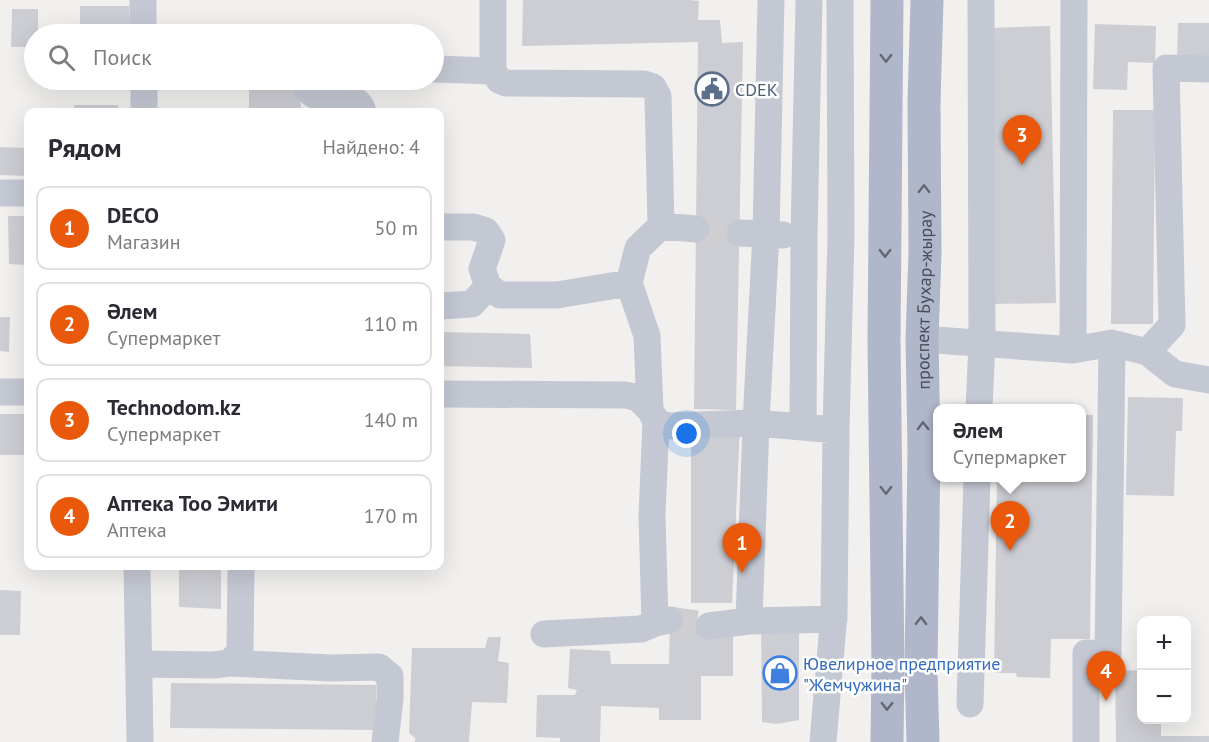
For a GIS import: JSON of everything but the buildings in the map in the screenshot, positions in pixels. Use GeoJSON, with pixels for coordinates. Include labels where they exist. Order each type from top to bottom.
{"type":"FeatureCollection","features":[{"type":"Feature","properties":{"kind":"main road"},"geometry":{"type":"LineString","coordinates":[[887,0],[884,329],[887,742]]}},
{"type":"Feature","properties":{"kind":"main road","name":"проспект Бухар-жырау"},"geometry":{"type":"LineString","coordinates":[[923,742],[921,671],[924,449],[922,339],[927,0]]}},
{"type":"Feature","properties":{"kind":"street"},"geometry":{"type":"LineString","coordinates":[[143,0],[143,24]]}},
{"type":"Feature","properties":{"kind":"street"},"geometry":{"type":"LineString","coordinates":[[493,0],[493,71],[499,80],[506,84],[645,84],[653,87],[658,96],[661,226],[638,248],[629,283],[647,336],[653,415],[652,515],[662,622],[641,629],[544,634]]}},
{"type":"Feature","properties":{"kind":"street"},"geometry":{"type":"LineString","coordinates":[[749,621],[756,423],[753,234],[771,0]]}},
{"type":"Feature","properties":{"kind":"street"},"geometry":{"type":"LineString","coordinates":[[803,427],[809,0]]}},
{"type":"Feature","properties":{"kind":"street"},"geometry":{"type":"LineString","coordinates":[[823,742],[834,619],[841,235],[840,0]]}},
{"type":"Feature","properties":{"kind":"street"},"geometry":{"type":"LineString","coordinates":[[979,404],[981,0]]}},
{"type":"Feature","properties":{"kind":"street"},"geometry":{"type":"LineString","coordinates":[[1073,350],[1074,0]]}},
{"type":"Feature","properties":{"kind":"street"},"geometry":{"type":"LineString","coordinates":[[1147,352],[1172,325],[1166,68],[1209,69]]}},
{"type":"Feature","properties":{"kind":"street"},"geometry":{"type":"LineString","coordinates":[[444,69],[493,71]]}},
{"type":"Feature","properties":{"kind":"street"},"geometry":{"type":"LineString","coordinates":[[144,90],[144,108]]}},
{"type":"Feature","properties":{"kind":"street"},"geometry":{"type":"LineString","coordinates":[[308,90],[316,96],[346,98],[355,101],[363,108]]}},
{"type":"Feature","properties":{"kind":"street"},"geometry":{"type":"LineString","coordinates":[[0,193],[24,193]]}},
{"type":"Feature","properties":{"kind":"street"},"geometry":{"type":"LineString","coordinates":[[661,226],[696,229]]}},
{"type":"Feature","properties":{"kind":"street"},"geometry":{"type":"LineString","coordinates":[[444,227],[472,227],[486,231],[492,240],[482,269],[488,286],[500,295],[557,295],[629,283]]}},
{"type":"Feature","properties":{"kind":"street"},"geometry":{"type":"LineString","coordinates":[[753,234],[841,235]]}},
{"type":"Feature","properties":{"kind":"street"},"geometry":{"type":"LineString","coordinates":[[444,306],[472,304],[488,286]]}},
{"type":"Feature","properties":{"kind":"street"},"geometry":{"type":"LineString","coordinates":[[922,339],[1073,350],[1112,343],[1147,352],[1175,374],[1209,380]]}},
{"type":"Feature","properties":{"kind":"street"},"geometry":{"type":"LineString","coordinates":[[1086,742],[1086,653],[1108,654],[1112,343]]}},
{"type":"Feature","properties":{"kind":"street"},"geometry":{"type":"LineString","coordinates":[[0,392],[24,392]]}},
{"type":"Feature","properties":{"kind":"street"},"geometry":{"type":"LineString","coordinates":[[444,394],[626,395],[638,398],[653,415],[667,426],[756,423],[836,430]]}},
{"type":"Feature","properties":{"kind":"street"},"geometry":{"type":"LineString","coordinates":[[970,704],[977,482]]}},
{"type":"Feature","properties":{"kind":"street"},"geometry":{"type":"LineString","coordinates":[[137,570],[140,742]]}},
{"type":"Feature","properties":{"kind":"street"},"geometry":{"type":"LineString","coordinates":[[229,663],[240,652],[241,570]]}},
{"type":"Feature","properties":{"kind":"street"},"geometry":{"type":"LineString","coordinates":[[709,626],[749,621],[834,619]]}},
{"type":"Feature","properties":{"kind":"street"},"geometry":{"type":"LineString","coordinates":[[139,664],[214,665],[229,663],[331,668],[379,667],[390,676],[386,742]]}},
{"type":"Feature","properties":{"kind":"tunnel"},"geometry":{"type":"LineString","coordinates":[[696,229],[740,233]]}},
{"type":"Feature","properties":{"kind":"tunnel"},"geometry":{"type":"LineString","coordinates":[[670,620],[709,626]]}},
{"type":"Feature","properties":{"kind":"place","name":"CDEK"},"geometry":{"type":"Point","coordinates":[712,89]}},
{"type":"Feature","properties":{"kind":"place","name":"Technodom.kz"},"geometry":{"type":"Point","coordinates":[1022,165]}},
{"type":"Feature","properties":{"kind":"place","name":"Әлем"},"geometry":{"type":"Point","coordinates":[1010,551]}},
{"type":"Feature","properties":{"kind":"place","name":"DECO"},"geometry":{"type":"Point","coordinates":[742,573]}},
{"type":"Feature","properties":{"kind":"place","name":"Ювелирное предприятие \"Жемчужина\""},"geometry":{"type":"Point","coordinates":[780,673]}},
{"type":"Feature","properties":{"kind":"place","name":"Аптека Тоо Эмити"},"geometry":{"type":"Point","coordinates":[1106,701]}}]}
